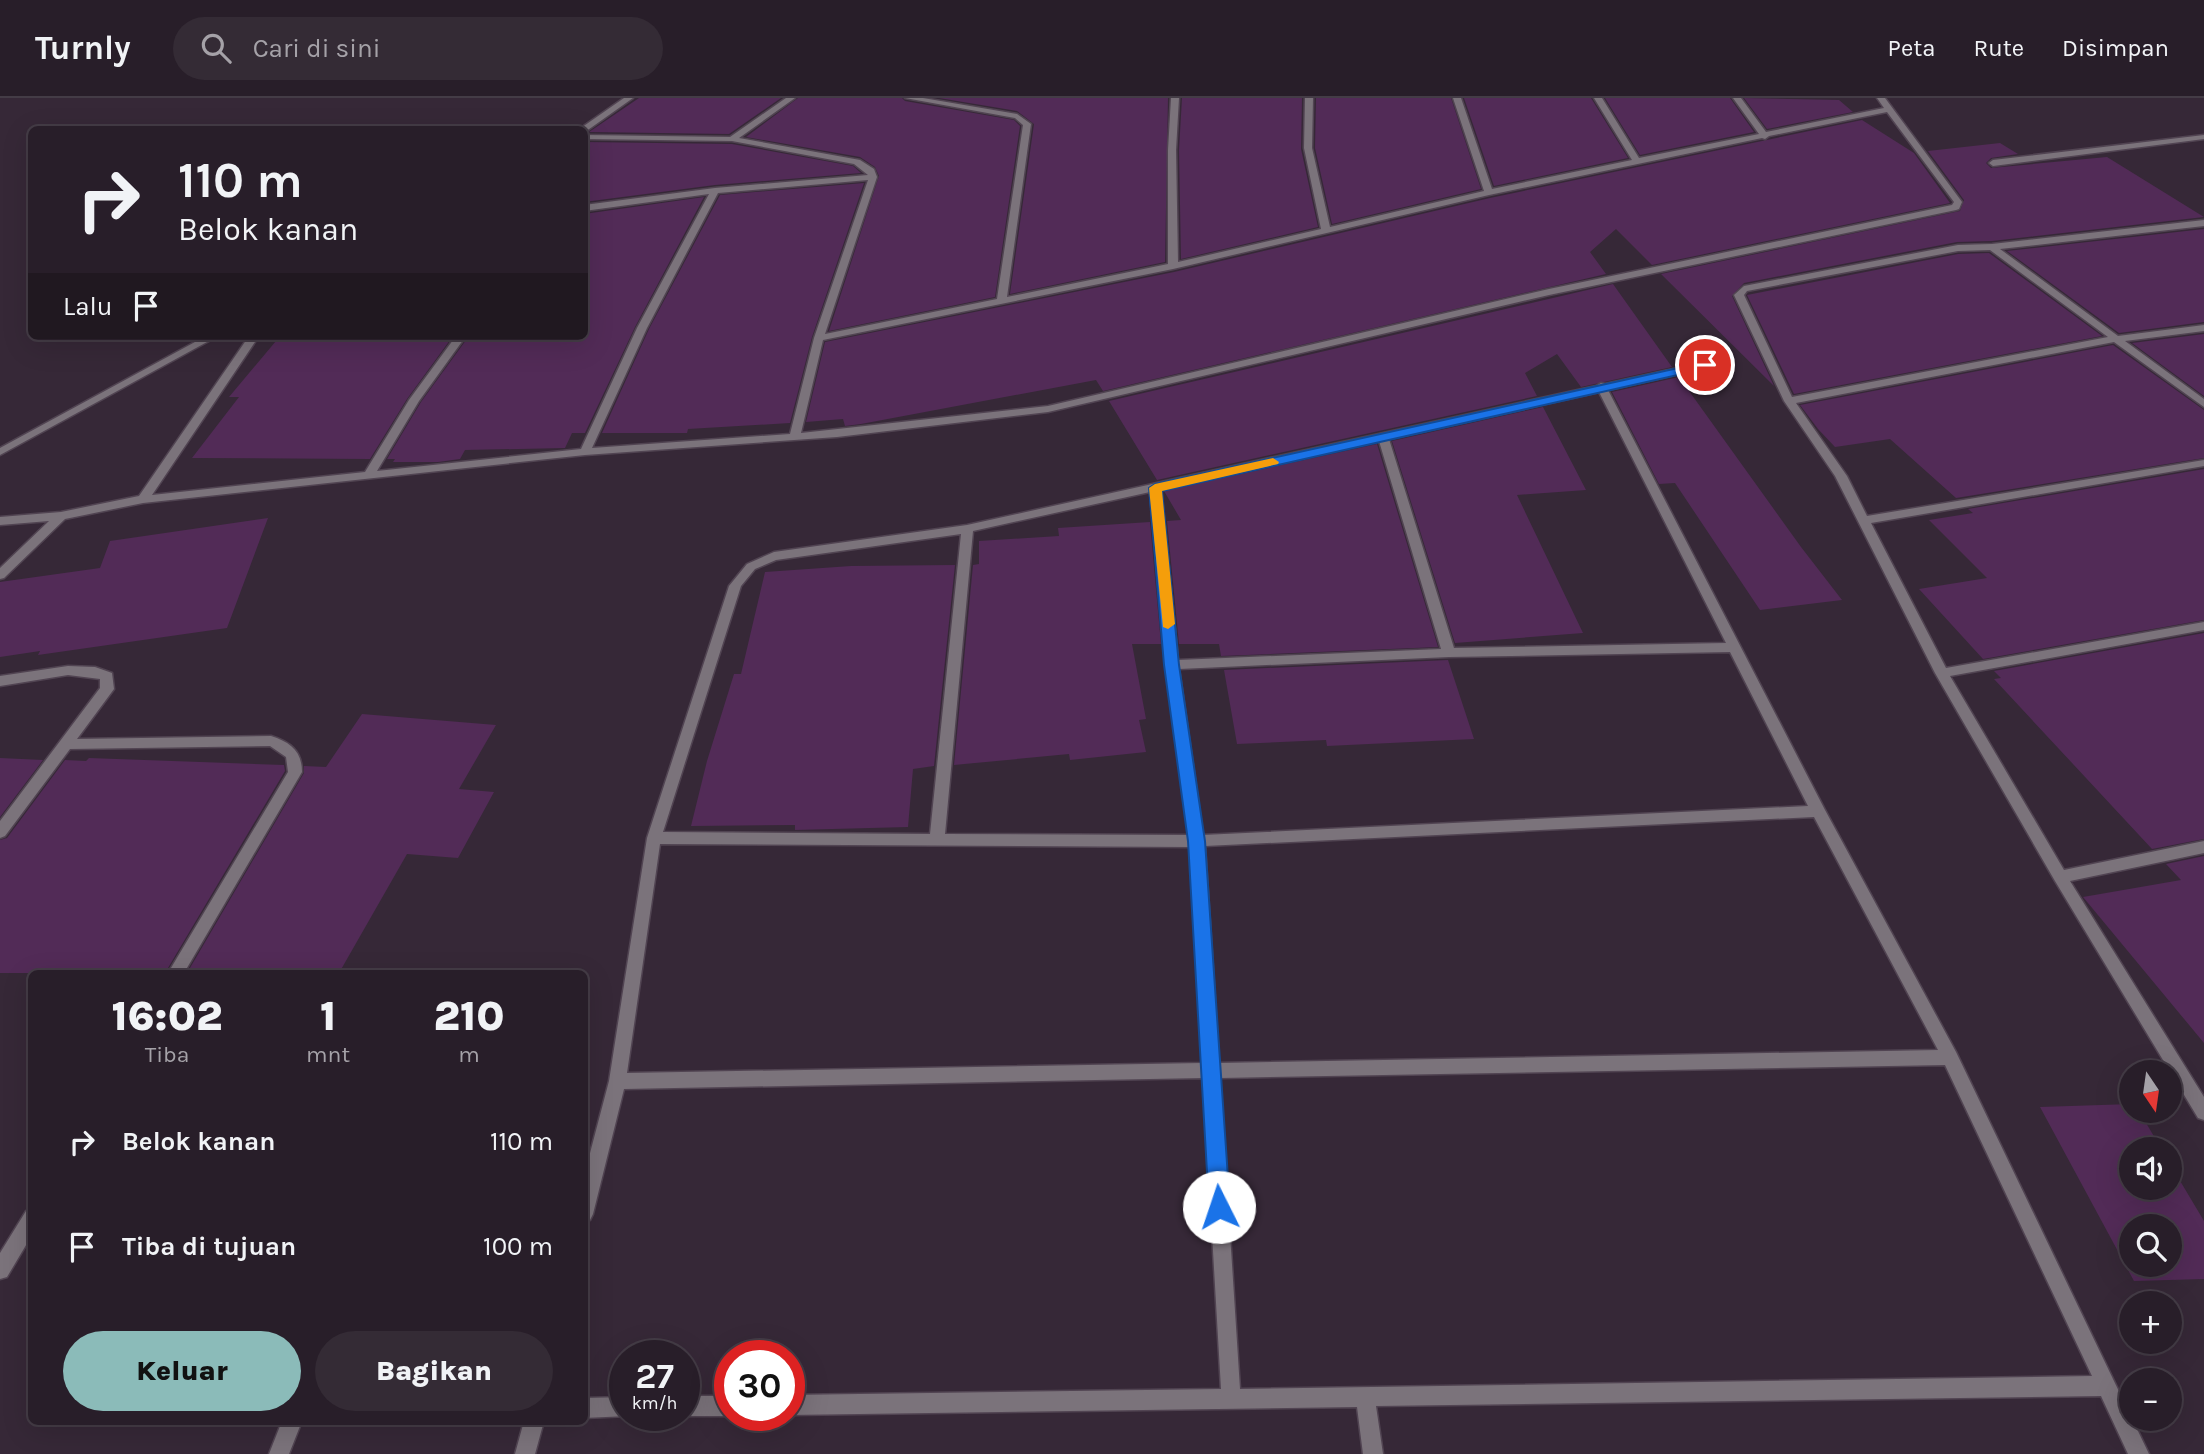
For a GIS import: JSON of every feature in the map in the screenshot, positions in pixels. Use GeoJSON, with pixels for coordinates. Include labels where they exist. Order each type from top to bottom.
{"type":"FeatureCollection","features":[{"type":"Feature","properties":{"kind":"street"},"geometry":{"type":"LineString","coordinates":[[588,126],[629,98]]}},
{"type":"Feature","properties":{"kind":"street"},"geometry":{"type":"LineString","coordinates":[[732,139],[791,98]]}},
{"type":"Feature","properties":{"kind":"street"},"geometry":{"type":"LineString","coordinates":[[909,98],[1017,117],[1027,124],[1001,302]]}},
{"type":"Feature","properties":{"kind":"street"},"geometry":{"type":"LineString","coordinates":[[1173,266],[1172,150],[1175,98]]}},
{"type":"Feature","properties":{"kind":"street"},"geometry":{"type":"LineString","coordinates":[[1309,98],[1308,148],[1326,232]]}},
{"type":"Feature","properties":{"kind":"street"},"geometry":{"type":"LineString","coordinates":[[1457,98],[1489,192]]}},
{"type":"Feature","properties":{"kind":"street"},"geometry":{"type":"LineString","coordinates":[[1598,98],[1637,162]]}},
{"type":"Feature","properties":{"kind":"street"},"geometry":{"type":"LineString","coordinates":[[1737,98],[1765,137]]}},
{"type":"Feature","properties":{"kind":"street"},"geometry":{"type":"LineString","coordinates":[[0,521],[61,516],[143,499],[585,452],[837,434],[1083,402],[1549,292],[1949,211],[1956,207],[1958,202],[1881,98]]}},
{"type":"Feature","properties":{"kind":"street"},"geometry":{"type":"LineString","coordinates":[[819,338],[1173,266],[1489,192],[1765,137],[1889,109]]}},
{"type":"Feature","properties":{"kind":"street"},"geometry":{"type":"LineString","coordinates":[[1993,163],[2204,137]]}},
{"type":"Feature","properties":{"kind":"street"},"geometry":{"type":"LineString","coordinates":[[588,138],[732,139],[857,162],[871,171],[873,177],[819,338],[795,437]]}},
{"type":"Feature","properties":{"kind":"street"},"geometry":{"type":"LineString","coordinates":[[588,207],[715,191],[873,177]]}},
{"type":"Feature","properties":{"kind":"street"},"geometry":{"type":"LineString","coordinates":[[585,452],[642,328],[715,191]]}},
{"type":"Feature","properties":{"kind":"street"},"geometry":{"type":"LineString","coordinates":[[2204,223],[1992,247],[1958,248],[1744,289],[1739,295],[1789,401],[1841,476],[1942,673],[2060,877],[2204,1111]]}},
{"type":"Feature","properties":{"kind":"street"},"geometry":{"type":"LineString","coordinates":[[1992,247],[2204,404]]}},
{"type":"Feature","properties":{"kind":"street"},"geometry":{"type":"LineString","coordinates":[[1789,401],[2115,339],[2204,328]]}},
{"type":"Feature","properties":{"kind":"street"},"geometry":{"type":"LineString","coordinates":[[0,452],[206,340]]}},
{"type":"Feature","properties":{"kind":"street"},"geometry":{"type":"LineString","coordinates":[[143,499],[251,340]]}},
{"type":"Feature","properties":{"kind":"street"},"geometry":{"type":"LineString","coordinates":[[369,475],[414,400],[458,340]]}},
{"type":"Feature","properties":{"kind":"street"},"geometry":{"type":"LineString","coordinates":[[588,1198],[617,1081],[653,838],[735,586],[743,571],[754,563],[774,556],[967,529],[1601,386],[1728,360]]}},
{"type":"Feature","properties":{"kind":"street"},"geometry":{"type":"LineString","coordinates":[[1601,386],[1818,811],[1950,1057],[2139,1454]]}},
{"type":"Feature","properties":{"kind":"street"},"geometry":{"type":"LineString","coordinates":[[1383,437],[1449,653]]}},
{"type":"Feature","properties":{"kind":"street"},"geometry":{"type":"LineString","coordinates":[[1864,520],[2204,463]]}},
{"type":"Feature","properties":{"kind":"street"},"geometry":{"type":"LineString","coordinates":[[1155,488],[1172,665],[1197,841],[1231,1399]]}},
{"type":"Feature","properties":{"kind":"street"},"geometry":{"type":"LineString","coordinates":[[0,575],[61,516]]}},
{"type":"Feature","properties":{"kind":"street"},"geometry":{"type":"LineString","coordinates":[[937,838],[967,529]]}},
{"type":"Feature","properties":{"kind":"street"},"geometry":{"type":"LineString","coordinates":[[1942,673],[2204,626]]}},
{"type":"Feature","properties":{"kind":"street"},"geometry":{"type":"LineString","coordinates":[[1172,665],[1449,653],[1735,647]]}},
{"type":"Feature","properties":{"kind":"street"},"geometry":{"type":"LineString","coordinates":[[0,681],[78,670],[96,671],[107,676],[107,689],[0,832]]}},
{"type":"Feature","properties":{"kind":"street"},"geometry":{"type":"LineString","coordinates":[[66,744],[271,741],[288,747],[296,760],[295,772],[178,970]]}},
{"type":"Feature","properties":{"kind":"street"},"geometry":{"type":"LineString","coordinates":[[653,838],[1197,841],[1818,811]]}},
{"type":"Feature","properties":{"kind":"street"},"geometry":{"type":"LineString","coordinates":[[2060,877],[2204,847]]}},
{"type":"Feature","properties":{"kind":"street"},"geometry":{"type":"LineString","coordinates":[[617,1081],[1950,1057]]}},
{"type":"Feature","properties":{"kind":"street"},"geometry":{"type":"LineString","coordinates":[[0,1270],[28,1224]]}},
{"type":"Feature","properties":{"kind":"street"},"geometry":{"type":"LineString","coordinates":[[805,1405],[2107,1386]]}},
{"type":"Feature","properties":{"kind":"street"},"geometry":{"type":"LineString","coordinates":[[1365,1396],[1373,1454]]}},
{"type":"Feature","properties":{"kind":"street"},"geometry":{"type":"LineString","coordinates":[[588,1408],[609,1407]]}},
{"type":"Feature","properties":{"kind":"street"},"geometry":{"type":"LineString","coordinates":[[279,1454],[290,1425]]}},
{"type":"Feature","properties":{"kind":"street"},"geometry":{"type":"LineString","coordinates":[[525,1454],[533,1425]]}},
{"type":"Feature","properties":{"kind":"building"},"geometry":{"type":"Polygon","coordinates":[[[639,98],[781,98],[729,134],[589,132],[639,98]]]}},
{"type":"Feature","properties":{"kind":"building"},"geometry":{"type":"Polygon","coordinates":[[[798,98],[902,98],[905,101],[1014,120],[1020,126],[995,297],[829,331],[879,176],[875,167],[860,157],[746,137],[798,98]]]}},
{"type":"Feature","properties":{"kind":"building"},"geometry":{"type":"Polygon","coordinates":[[[939,98],[1168,98],[1165,262],[1010,294],[1034,124],[1017,111],[939,98]]]}},
{"type":"Feature","properties":{"kind":"building"},"geometry":{"type":"Polygon","coordinates":[[[1182,98],[1302,98],[1301,149],[1318,227],[1181,259],[1179,150],[1182,98]]]}},
{"type":"Feature","properties":{"kind":"building"},"geometry":{"type":"Polygon","coordinates":[[[1316,98],[1451,98],[1481,189],[1332,224],[1315,148],[1316,98]]]}},
{"type":"Feature","properties":{"kind":"building"},"geometry":{"type":"Polygon","coordinates":[[[1464,98],[1591,98],[1628,158],[1494,186],[1464,98]]]}},
{"type":"Feature","properties":{"kind":"building"},"geometry":{"type":"Polygon","coordinates":[[[1605,98],[1730,98],[1754,132],[1640,155],[1605,98]]]}},
{"type":"Feature","properties":{"kind":"building"},"geometry":{"type":"Polygon","coordinates":[[[1744,98],[1839,100],[1853,112],[1767,129],[1744,98]]]}},
{"type":"Feature","properties":{"kind":"building"},"geometry":{"type":"Polygon","coordinates":[[[1862,120],[1914,153],[1950,203],[1652,265],[1616,229],[1590,252],[1606,274],[1103,391],[1096,380],[861,424],[845,426],[843,419],[806,422],[825,342],[1174,272],[1490,198],[1862,120]]]}},
{"type":"Feature","properties":{"kind":"building"},"geometry":{"type":"Polygon","coordinates":[[[588,142],[732,144],[853,166],[861,173],[715,185],[588,201],[588,142]]]}},
{"type":"Feature","properties":{"kind":"building"},"geometry":{"type":"Polygon","coordinates":[[[2000,143],[2018,154],[1991,158],[1986,163],[1991,168],[2107,157],[2204,217],[1992,241],[1957,242],[1744,283],[1732,296],[1774,386],[1661,274],[1960,211],[1964,200],[1928,151],[2000,143]]]}},
{"type":"Feature","properties":{"kind":"building"},"geometry":{"type":"Polygon","coordinates":[[[864,183],[812,337],[790,423],[688,429],[687,433],[602,433],[649,329],[720,195],[864,183]]]}},
{"type":"Feature","properties":{"kind":"building"},"geometry":{"type":"Polygon","coordinates":[[[704,197],[635,327],[585,433],[572,433],[565,448],[465,450],[460,459],[438,462],[393,462],[395,459],[387,459],[421,402],[466,340],[588,340],[588,213],[704,197]]]}},
{"type":"Feature","properties":{"kind":"building"},"geometry":{"type":"Polygon","coordinates":[[[2204,229],[2204,322],[2119,333],[2007,251],[2204,229]]]}},
{"type":"Feature","properties":{"kind":"building"},"geometry":{"type":"Polygon","coordinates":[[[1989,253],[2102,336],[1794,394],[1747,295],[1958,254],[1989,253]]]}},
{"type":"Feature","properties":{"kind":"building"},"geometry":{"type":"Polygon","coordinates":[[[1613,284],[1672,367],[1581,387],[1557,354],[1525,373],[1537,396],[1157,480],[1109,401],[1613,284]]]}},
{"type":"Feature","properties":{"kind":"building"},"geometry":{"type":"Polygon","coordinates":[[[2204,334],[2204,396],[2132,343],[2204,334]]]}},
{"type":"Feature","properties":{"kind":"building"},"geometry":{"type":"Polygon","coordinates":[[[450,340],[407,399],[370,459],[192,458],[239,397],[229,397],[276,341],[450,340]]]}},
{"type":"Feature","properties":{"kind":"building"},"geometry":{"type":"Polygon","coordinates":[[[2113,345],[2204,410],[2204,458],[1956,498],[1890,439],[1835,447],[1800,405],[2113,345]]]}},
{"type":"Feature","properties":{"kind":"building"},"geometry":{"type":"Polygon","coordinates":[[[1679,377],[1842,600],[1760,610],[1675,483],[1659,484],[1612,392],[1679,377]]]}},
{"type":"Feature","properties":{"kind":"building"},"geometry":{"type":"Polygon","coordinates":[[[1543,407],[1586,490],[1517,495],[1583,633],[1455,643],[1392,441],[1543,407]]]}},
{"type":"Feature","properties":{"kind":"building"},"geometry":{"type":"Polygon","coordinates":[[[1377,444],[1438,647],[1221,656],[1219,644],[1179,644],[1167,521],[1181,520],[1164,491],[1377,444]]]}},
{"type":"Feature","properties":{"kind":"building"},"geometry":{"type":"Polygon","coordinates":[[[2204,469],[2204,620],[1983,659],[1919,589],[1987,578],[1929,520],[1973,513],[1968,509],[2204,469]]]}},
{"type":"Feature","properties":{"kind":"building"},"geometry":{"type":"Polygon","coordinates":[[[268,518],[227,628],[38,655],[40,651],[0,657],[0,582],[100,568],[110,541],[268,518]]]}},
{"type":"Feature","properties":{"kind":"building"},"geometry":{"type":"Polygon","coordinates":[[[1150,522],[1161,644],[1132,644],[1146,719],[1139,720],[1146,752],[1070,760],[1069,754],[954,765],[973,565],[979,564],[979,541],[1059,536],[1058,528],[1150,522]]]}},
{"type":"Feature","properties":{"kind":"building"},"geometry":{"type":"Polygon","coordinates":[[[955,565],[934,766],[913,769],[908,827],[795,830],[795,825],[691,826],[707,761],[734,674],[741,674],[765,572],[851,566],[955,565]]]}},
{"type":"Feature","properties":{"kind":"building"},"geometry":{"type":"Polygon","coordinates":[[[2204,633],[2204,839],[2152,849],[1994,679],[2001,678],[1994,671],[2204,633]]]}},
{"type":"Feature","properties":{"kind":"building"},"geometry":{"type":"Polygon","coordinates":[[[1448,660],[1474,739],[1327,746],[1326,740],[1237,744],[1224,670],[1448,660]]]}},
{"type":"Feature","properties":{"kind":"building"},"geometry":{"type":"Polygon","coordinates":[[[362,714],[496,725],[459,789],[494,792],[458,858],[407,854],[341,970],[189,970],[304,773],[304,766],[326,767],[362,714]]]}},
{"type":"Feature","properties":{"kind":"building"},"geometry":{"type":"Polygon","coordinates":[[[0,758],[43,760],[0,817],[0,758]]]}},
{"type":"Feature","properties":{"kind":"building"},"geometry":{"type":"Polygon","coordinates":[[[89,758],[284,765],[285,771],[167,970],[28,970],[28,973],[0,973],[0,840],[7,838],[65,760],[86,761],[89,758]]]}},
{"type":"Feature","properties":{"kind":"building"},"geometry":{"type":"Polygon","coordinates":[[[2204,856],[2204,1043],[2083,897],[2181,880],[2166,864],[2204,856]]]}},
{"type":"Feature","properties":{"kind":"building"},"geometry":{"type":"Polygon","coordinates":[[[2119,1104],[2119,1124],[2147,1124],[2154,1137],[2119,1137],[2119,1200],[2182,1200],[2182,1184],[2204,1221],[2204,1279],[2134,1281],[2132,1277],[2182,1277],[2182,1214],[2119,1214],[2119,1253],[2040,1107],[2119,1104]]]}},
{"type":"Feature","properties":{"kind":"slow traffic"},"geometry":{"type":"LineString","coordinates":[[1168,624],[1155,488],[1273,462]]}},
{"type":"Feature","properties":{"kind":"route"},"geometry":{"type":"LineString","coordinates":[[1219,1207],[1197,841],[1172,665],[1155,488],[1601,386],[1705,365]]}}]}
